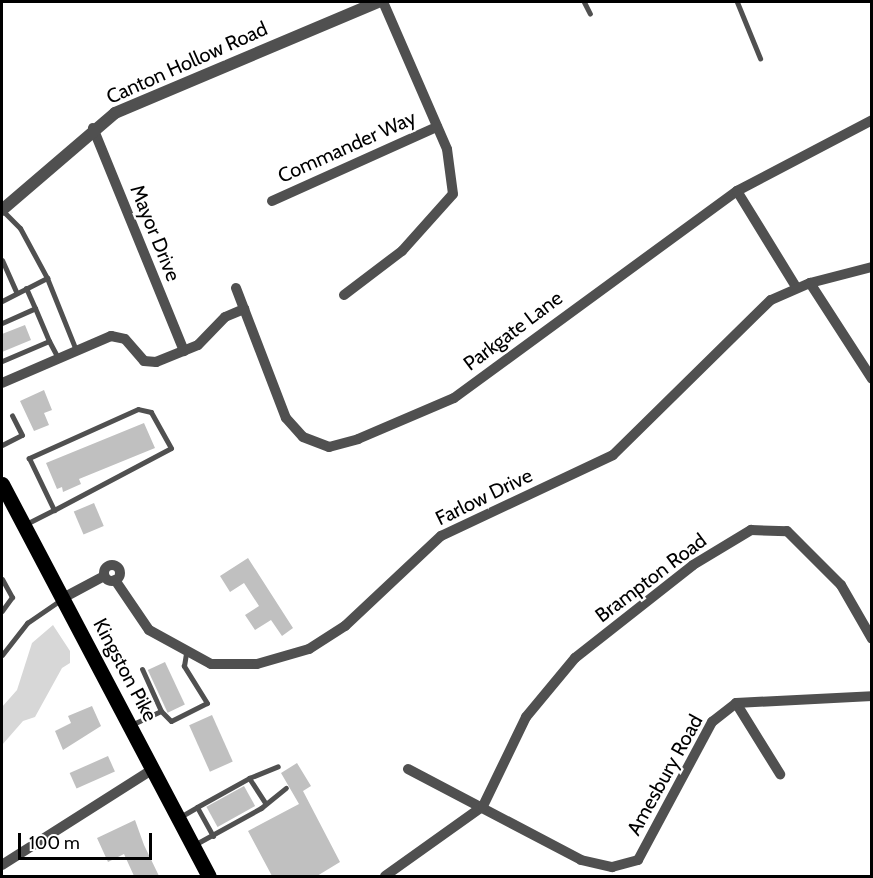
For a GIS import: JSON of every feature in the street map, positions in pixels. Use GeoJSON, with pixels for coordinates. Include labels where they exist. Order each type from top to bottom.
{"type":"FeatureCollection","features":[{"type":"Feature","properties":{"kind":"main road","name":"Kingston Pike"},"geometry":{"type":"LineString","coordinates":[[2,484],[209,876]]}},
{"type":"Feature","properties":{"kind":"street","name":"Canton Hollow Road"},"geometry":{"type":"LineString","coordinates":[[2,210],[93,129],[127,108],[378,2]]}},
{"type":"Feature","properties":{"kind":"street"},"geometry":{"type":"LineString","coordinates":[[344,295],[402,251],[453,194],[454,178],[437,127],[383,2]]}},
{"type":"Feature","properties":{"kind":"street","name":"Parkgate Lane"},"geometry":{"type":"LineString","coordinates":[[236,288],[286,418],[303,437],[328,447],[358,439],[454,398],[737,191],[872,120]]}},
{"type":"Feature","properties":{"kind":"street","name":"Commander Way"},"geometry":{"type":"LineString","coordinates":[[272,201],[437,127]]}},
{"type":"Feature","properties":{"kind":"street","name":"Mayor Drive"},"geometry":{"type":"LineString","coordinates":[[93,129],[184,351]]}},
{"type":"Feature","properties":{"kind":"street"},"geometry":{"type":"LineString","coordinates":[[737,191],[796,287]]}},
{"type":"Feature","properties":{"kind":"street","name":"Farlow Drive"},"geometry":{"type":"LineString","coordinates":[[63,598],[110,578],[149,630],[186,653],[211,664],[244,666],[287,656],[328,639],[441,536],[613,455],[751,316],[796,287],[872,267]]}},
{"type":"Feature","properties":{"kind":"street"},"geometry":{"type":"LineString","coordinates":[[810,283],[872,379]]}},
{"type":"Feature","properties":{"kind":"street"},"geometry":{"type":"LineString","coordinates":[[2,383],[76,350],[115,336],[151,363],[184,351],[210,338],[225,317],[244,309]]}},
{"type":"Feature","properties":{"kind":"street","name":"Brampton Road"},"geometry":{"type":"LineString","coordinates":[[483,806],[526,717],[575,658],[693,565],[751,530],[788,531],[841,585],[872,639]]}},
{"type":"Feature","properties":{"kind":"street"},"geometry":{"type":"LineString","coordinates":[[780,774],[736,703],[872,696]]}},
{"type":"Feature","properties":{"kind":"street","name":"Amesbury Road"},"geometry":{"type":"LineString","coordinates":[[408,769],[483,806],[581,860],[612,867],[638,860],[712,722],[736,703]]}},
{"type":"Feature","properties":{"kind":"street"},"geometry":{"type":"LineString","coordinates":[[2,865],[153,769]]}},
{"type":"Feature","properties":{"kind":"street"},"geometry":{"type":"LineString","coordinates":[[385,876],[483,806]]}},
{"type":"Feature","properties":{"kind":"lane"},"geometry":{"type":"LineString","coordinates":[[584,2],[590,14]]}},
{"type":"Feature","properties":{"kind":"lane"},"geometry":{"type":"LineString","coordinates":[[737,2],[760,58]]}},
{"type":"Feature","properties":{"kind":"lane"},"geometry":{"type":"LineString","coordinates":[[2,210],[20,228],[47,278],[76,350]]}},
{"type":"Feature","properties":{"kind":"lane"},"geometry":{"type":"LineString","coordinates":[[2,260],[17,293]]}},
{"type":"Feature","properties":{"kind":"lane"},"geometry":{"type":"LineString","coordinates":[[2,301],[47,278]]}},
{"type":"Feature","properties":{"kind":"lane"},"geometry":{"type":"LineString","coordinates":[[26,288],[58,358]]}},
{"type":"Feature","properties":{"kind":"lane"},"geometry":{"type":"LineString","coordinates":[[2,323],[34,308]]}},
{"type":"Feature","properties":{"kind":"lane"},"geometry":{"type":"LineString","coordinates":[[2,361],[49,340]]}},
{"type":"Feature","properties":{"kind":"lane"},"geometry":{"type":"LineString","coordinates":[[24,525],[54,510],[171,448],[151,412],[138,409],[29,458],[54,510]]}},
{"type":"Feature","properties":{"kind":"lane"},"geometry":{"type":"LineString","coordinates":[[2,445],[22,435],[12,415]]}},
{"type":"Feature","properties":{"kind":"lane"},"geometry":{"type":"LineString","coordinates":[[2,579],[12,597],[2,611]]}},
{"type":"Feature","properties":{"kind":"lane"},"geometry":{"type":"LineString","coordinates":[[2,655],[27,623],[63,598]]}},
{"type":"Feature","properties":{"kind":"lane"},"geometry":{"type":"LineString","coordinates":[[142,669],[161,711],[171,721],[207,703],[184,666],[186,653]]}},
{"type":"Feature","properties":{"kind":"lane"},"geometry":{"type":"LineString","coordinates":[[130,726],[161,711]]}},
{"type":"Feature","properties":{"kind":"lane"},"geometry":{"type":"LineString","coordinates":[[178,818],[249,778],[278,766]]}},
{"type":"Feature","properties":{"kind":"lane"},"geometry":{"type":"LineString","coordinates":[[249,778],[265,803]]}},
{"type":"Feature","properties":{"kind":"lane"},"geometry":{"type":"LineString","coordinates":[[193,845],[213,836],[286,788]]}},
{"type":"Feature","properties":{"kind":"lane"},"geometry":{"type":"LineString","coordinates":[[197,807],[213,836]]}},
{"type":"Feature","properties":{"kind":"shaded area"},"geometry":{"type":"Polygon","coordinates":[[[53,625],[70,651],[70,663],[62,668],[35,717],[23,721],[2,745],[2,707],[17,690],[32,643],[53,625]]]}},
{"type":"Feature","properties":{"kind":"building"},"geometry":{"type":"Polygon","coordinates":[[[25,325],[31,340],[2,352],[2,334],[25,325]]]}},
{"type":"Feature","properties":{"kind":"building"},"geometry":{"type":"Polygon","coordinates":[[[44,390],[52,410],[44,413],[49,425],[34,431],[20,401],[44,390]]]}},
{"type":"Feature","properties":{"kind":"building"},"geometry":{"type":"Polygon","coordinates":[[[144,423],[155,448],[79,479],[81,484],[63,492],[62,487],[57,489],[46,463],[144,423]]]}},
{"type":"Feature","properties":{"kind":"building"},"geometry":{"type":"Polygon","coordinates":[[[94,503],[104,526],[84,535],[74,512],[94,503]]]}},
{"type":"Feature","properties":{"kind":"building"},"geometry":{"type":"Polygon","coordinates":[[[248,558],[293,628],[282,636],[271,620],[255,630],[245,615],[259,606],[244,583],[230,592],[220,576],[248,558]]]}},
{"type":"Feature","properties":{"kind":"building"},"geometry":{"type":"Polygon","coordinates":[[[165,662],[185,705],[168,713],[148,670],[165,662]]]}},
{"type":"Feature","properties":{"kind":"building"},"geometry":{"type":"Polygon","coordinates":[[[92,706],[101,726],[63,750],[55,731],[71,723],[68,716],[92,706]]]}},
{"type":"Feature","properties":{"kind":"building"},"geometry":{"type":"Polygon","coordinates":[[[212,715],[233,762],[210,772],[189,725],[212,715]]]}},
{"type":"Feature","properties":{"kind":"building"},"geometry":{"type":"Polygon","coordinates":[[[108,756],[115,772],[77,789],[70,773],[108,756]]]}},
{"type":"Feature","properties":{"kind":"building"},"geometry":{"type":"Polygon","coordinates":[[[297,763],[311,786],[303,791],[340,862],[317,876],[272,876],[248,831],[299,804],[281,773],[297,763]]]}},
{"type":"Feature","properties":{"kind":"building"},"geometry":{"type":"Polygon","coordinates":[[[244,786],[255,806],[218,827],[206,807],[244,786]]]}},
{"type":"Feature","properties":{"kind":"building"},"geometry":{"type":"Polygon","coordinates":[[[135,820],[159,876],[134,876],[124,854],[108,862],[97,838],[135,820]]]}}]}
